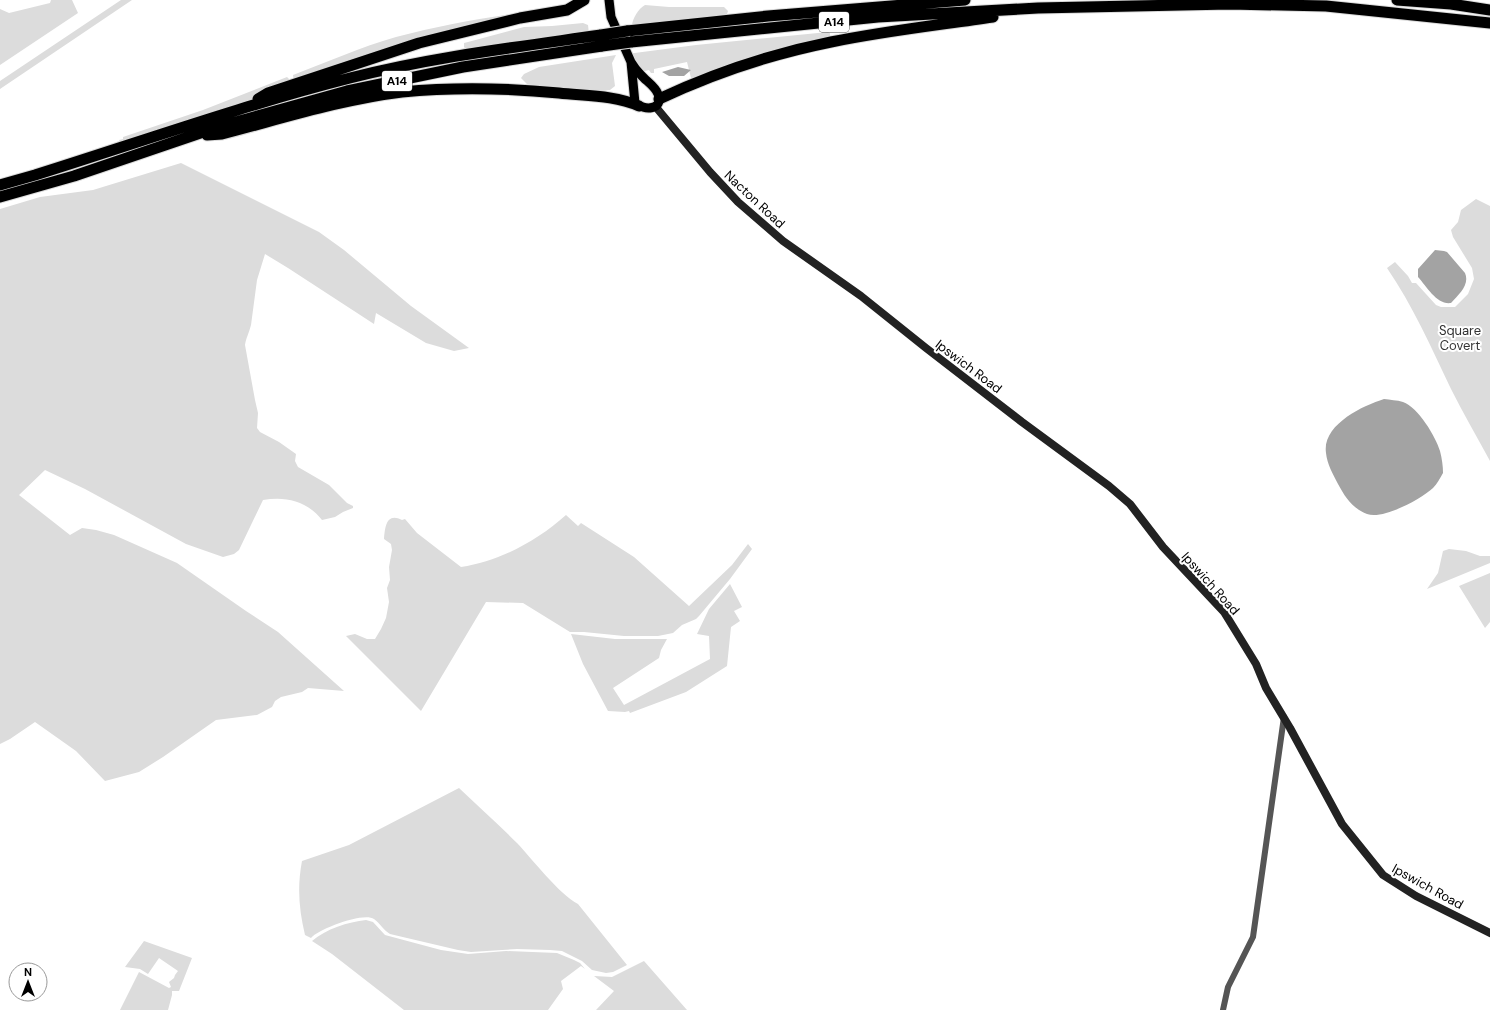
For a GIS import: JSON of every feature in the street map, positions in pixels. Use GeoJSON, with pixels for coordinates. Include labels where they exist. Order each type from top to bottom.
{"type":"FeatureCollection","features":[{"type":"Feature","properties":{"kind":"highway","name":"A14"},"geometry":{"type":"LineString","coordinates":[[0,197],[74,176],[218,127],[347,91],[601,40],[627,31],[768,16],[965,0]]}},
{"type":"Feature","properties":{"kind":"highway"},"geometry":{"type":"LineString","coordinates":[[1397,0],[1451,4],[1490,10]]}},
{"type":"Feature","properties":{"kind":"highway","name":"A14"},"geometry":{"type":"LineString","coordinates":[[242,108],[268,93],[419,43],[520,18],[567,10],[580,2]]}},
{"type":"Feature","properties":{"kind":"highway","name":"A14"},"geometry":{"type":"LineString","coordinates":[[0,185],[242,108],[351,78],[455,56],[601,40],[631,42],[878,18],[1038,8],[1230,4],[1326,6],[1490,24]]}},
{"type":"Feature","properties":{"kind":"highway","name":"A14"},"geometry":{"type":"LineString","coordinates":[[657,102],[681,88],[716,74],[776,55],[831,42],[925,26],[1015,15],[1038,8]]}},
{"type":"Feature","properties":{"kind":"highway","name":"A14"},"geometry":{"type":"LineString","coordinates":[[196,135],[222,134],[351,101],[400,92],[459,88],[516,89],[574,94],[620,100],[639,106]]}},
{"type":"Feature","properties":{"kind":"main road"},"geometry":{"type":"LineString","coordinates":[[609,0],[611,17],[631,62],[640,75],[654,88],[658,94],[657,102],[650,108],[645,109],[635,103],[634,79],[631,62]]}},
{"type":"Feature","properties":{"kind":"main road"},"geometry":{"type":"LineString","coordinates":[[611,17],[616,0]]}},
{"type":"Feature","properties":{"kind":"street","name":"Nacton Road"},"geometry":{"type":"LineString","coordinates":[[657,102],[710,172],[738,202],[783,241],[854,291]]}},
{"type":"Feature","properties":{"kind":"street","name":"Ipswich Road"},"geometry":{"type":"LineString","coordinates":[[854,291],[998,404],[1109,486],[1130,504],[1163,547],[1224,612],[1256,664],[1266,688],[1284,717],[1342,824],[1383,875],[1416,896],[1490,933]]}},
{"type":"Feature","properties":{"kind":"street"},"geometry":{"type":"LineString","coordinates":[[1223,1010],[1228,987],[1253,937],[1284,717]]}},
{"type":"Feature","properties":{"kind":"green space"},"geometry":{"type":"Polygon","coordinates":[[[51,0],[72,0],[78,13],[0,65],[0,9],[9,13],[50,3],[51,0]]]}},
{"type":"Feature","properties":{"kind":"green space"},"geometry":{"type":"Polygon","coordinates":[[[121,0],[132,0],[0,89],[0,81],[121,0]]]}},
{"type":"Feature","properties":{"kind":"green space"},"geometry":{"type":"Polygon","coordinates":[[[645,5],[669,7],[724,7],[728,11],[726,17],[632,25],[636,14],[645,5]]]}},
{"type":"Feature","properties":{"kind":"green space"},"geometry":{"type":"Polygon","coordinates":[[[533,11],[275,91],[165,131],[121,145],[119,140],[123,139],[123,137],[203,110],[287,77],[294,82],[293,75],[383,41],[447,25],[533,11]]]}},
{"type":"Feature","properties":{"kind":"green space"},"geometry":{"type":"Polygon","coordinates":[[[583,23],[588,25],[589,34],[468,52],[464,47],[464,43],[524,27],[583,23]]]}},
{"type":"Feature","properties":{"kind":"green space"},"geometry":{"type":"Polygon","coordinates":[[[830,33],[830,36],[826,39],[691,78],[687,62],[654,69],[654,73],[651,73],[649,70],[645,71],[644,75],[627,54],[696,45],[830,33]]]}},
{"type":"Feature","properties":{"kind":"green space"},"geometry":{"type":"Polygon","coordinates":[[[616,55],[612,63],[615,86],[610,90],[594,91],[539,86],[527,84],[521,78],[524,74],[539,67],[616,55]]]}},
{"type":"Feature","properties":{"kind":"green space"},"geometry":{"type":"Polygon","coordinates":[[[181,163],[319,232],[344,250],[411,306],[469,348],[454,351],[426,343],[376,313],[374,324],[265,254],[257,280],[251,325],[245,345],[258,413],[257,428],[260,432],[279,442],[296,454],[295,461],[298,467],[329,485],[347,503],[353,506],[353,508],[335,517],[322,520],[310,508],[296,501],[280,499],[263,500],[239,550],[234,554],[223,557],[186,544],[85,489],[45,470],[19,495],[70,535],[82,528],[96,530],[114,535],[177,563],[278,632],[344,691],[308,688],[302,692],[281,697],[275,701],[272,707],[257,715],[216,720],[139,772],[105,781],[76,751],[35,722],[0,744],[0,209],[40,197],[93,190],[181,163]]]}},
{"type":"Feature","properties":{"kind":"green space","name":"Square Covert"},"geometry":{"type":"Polygon","coordinates":[[[1476,199],[1490,206],[1490,461],[1456,398],[1413,312],[1387,268],[1395,262],[1408,276],[1412,283],[1416,283],[1436,305],[1441,307],[1455,307],[1468,294],[1474,279],[1472,268],[1453,237],[1451,230],[1458,222],[1461,210],[1476,199]]]}},
{"type":"Feature","properties":{"kind":"green space"},"geometry":{"type":"Polygon","coordinates":[[[566,515],[578,526],[581,523],[634,557],[689,606],[732,565],[748,544],[752,549],[730,579],[696,619],[682,625],[673,633],[658,636],[624,636],[570,632],[523,603],[486,602],[421,711],[346,636],[355,634],[367,639],[375,639],[386,618],[389,602],[387,588],[390,580],[389,567],[392,550],[391,544],[384,539],[387,522],[393,518],[402,520],[405,519],[417,533],[461,567],[504,555],[543,533],[566,515]]]}},
{"type":"Feature","properties":{"kind":"green space"},"geometry":{"type":"Polygon","coordinates":[[[1449,549],[1466,551],[1480,556],[1490,556],[1490,563],[1427,589],[1438,573],[1443,551],[1449,549]]]}},
{"type":"Feature","properties":{"kind":"green space"},"geometry":{"type":"Polygon","coordinates":[[[1490,573],[1490,622],[1485,628],[1459,586],[1490,573]]]}},
{"type":"Feature","properties":{"kind":"green space"},"geometry":{"type":"Polygon","coordinates":[[[730,584],[742,607],[734,611],[740,621],[731,627],[727,666],[686,692],[630,713],[629,711],[608,711],[583,664],[571,634],[615,639],[667,639],[661,650],[659,658],[613,688],[624,705],[710,659],[709,636],[697,634],[709,609],[730,584]]]}},
{"type":"Feature","properties":{"kind":"green space"},"geometry":{"type":"Polygon","coordinates":[[[459,788],[517,843],[562,892],[578,904],[627,965],[613,972],[606,973],[592,970],[582,961],[562,951],[517,949],[471,952],[458,950],[390,934],[385,931],[374,919],[368,917],[341,922],[323,930],[311,938],[305,935],[299,898],[302,861],[349,845],[459,788]]]}},
{"type":"Feature","properties":{"kind":"green space"},"geometry":{"type":"Polygon","coordinates":[[[366,920],[373,922],[385,935],[441,950],[468,954],[506,951],[557,953],[580,963],[585,969],[581,966],[561,981],[563,989],[548,1010],[404,1010],[332,954],[312,941],[324,933],[338,927],[352,922],[366,920]]]}},
{"type":"Feature","properties":{"kind":"green space"},"geometry":{"type":"Polygon","coordinates":[[[144,941],[192,958],[179,991],[172,991],[168,1010],[120,1010],[139,972],[169,988],[171,987],[169,982],[174,978],[178,971],[159,958],[148,974],[140,969],[125,967],[144,941]]]}},
{"type":"Feature","properties":{"kind":"green space"},"geometry":{"type":"Polygon","coordinates":[[[644,961],[687,1010],[596,1010],[614,991],[594,976],[612,977],[644,961]]]}},
{"type":"Feature","properties":{"kind":"shaded area"},"geometry":{"type":"Polygon","coordinates":[[[678,67],[691,70],[684,76],[669,76],[662,72],[678,67]]]}},
{"type":"Feature","properties":{"kind":"shaded area"},"geometry":{"type":"Polygon","coordinates":[[[1435,250],[1447,252],[1465,273],[1465,285],[1451,303],[1446,303],[1437,298],[1418,277],[1418,269],[1435,250]]]}},
{"type":"Feature","properties":{"kind":"shaded area"},"geometry":{"type":"Polygon","coordinates":[[[1384,399],[1396,400],[1409,405],[1426,423],[1438,445],[1442,460],[1443,473],[1433,488],[1420,498],[1392,511],[1374,515],[1367,514],[1357,509],[1343,493],[1332,473],[1326,453],[1326,443],[1330,434],[1345,418],[1365,406],[1384,399]]]}}]}
